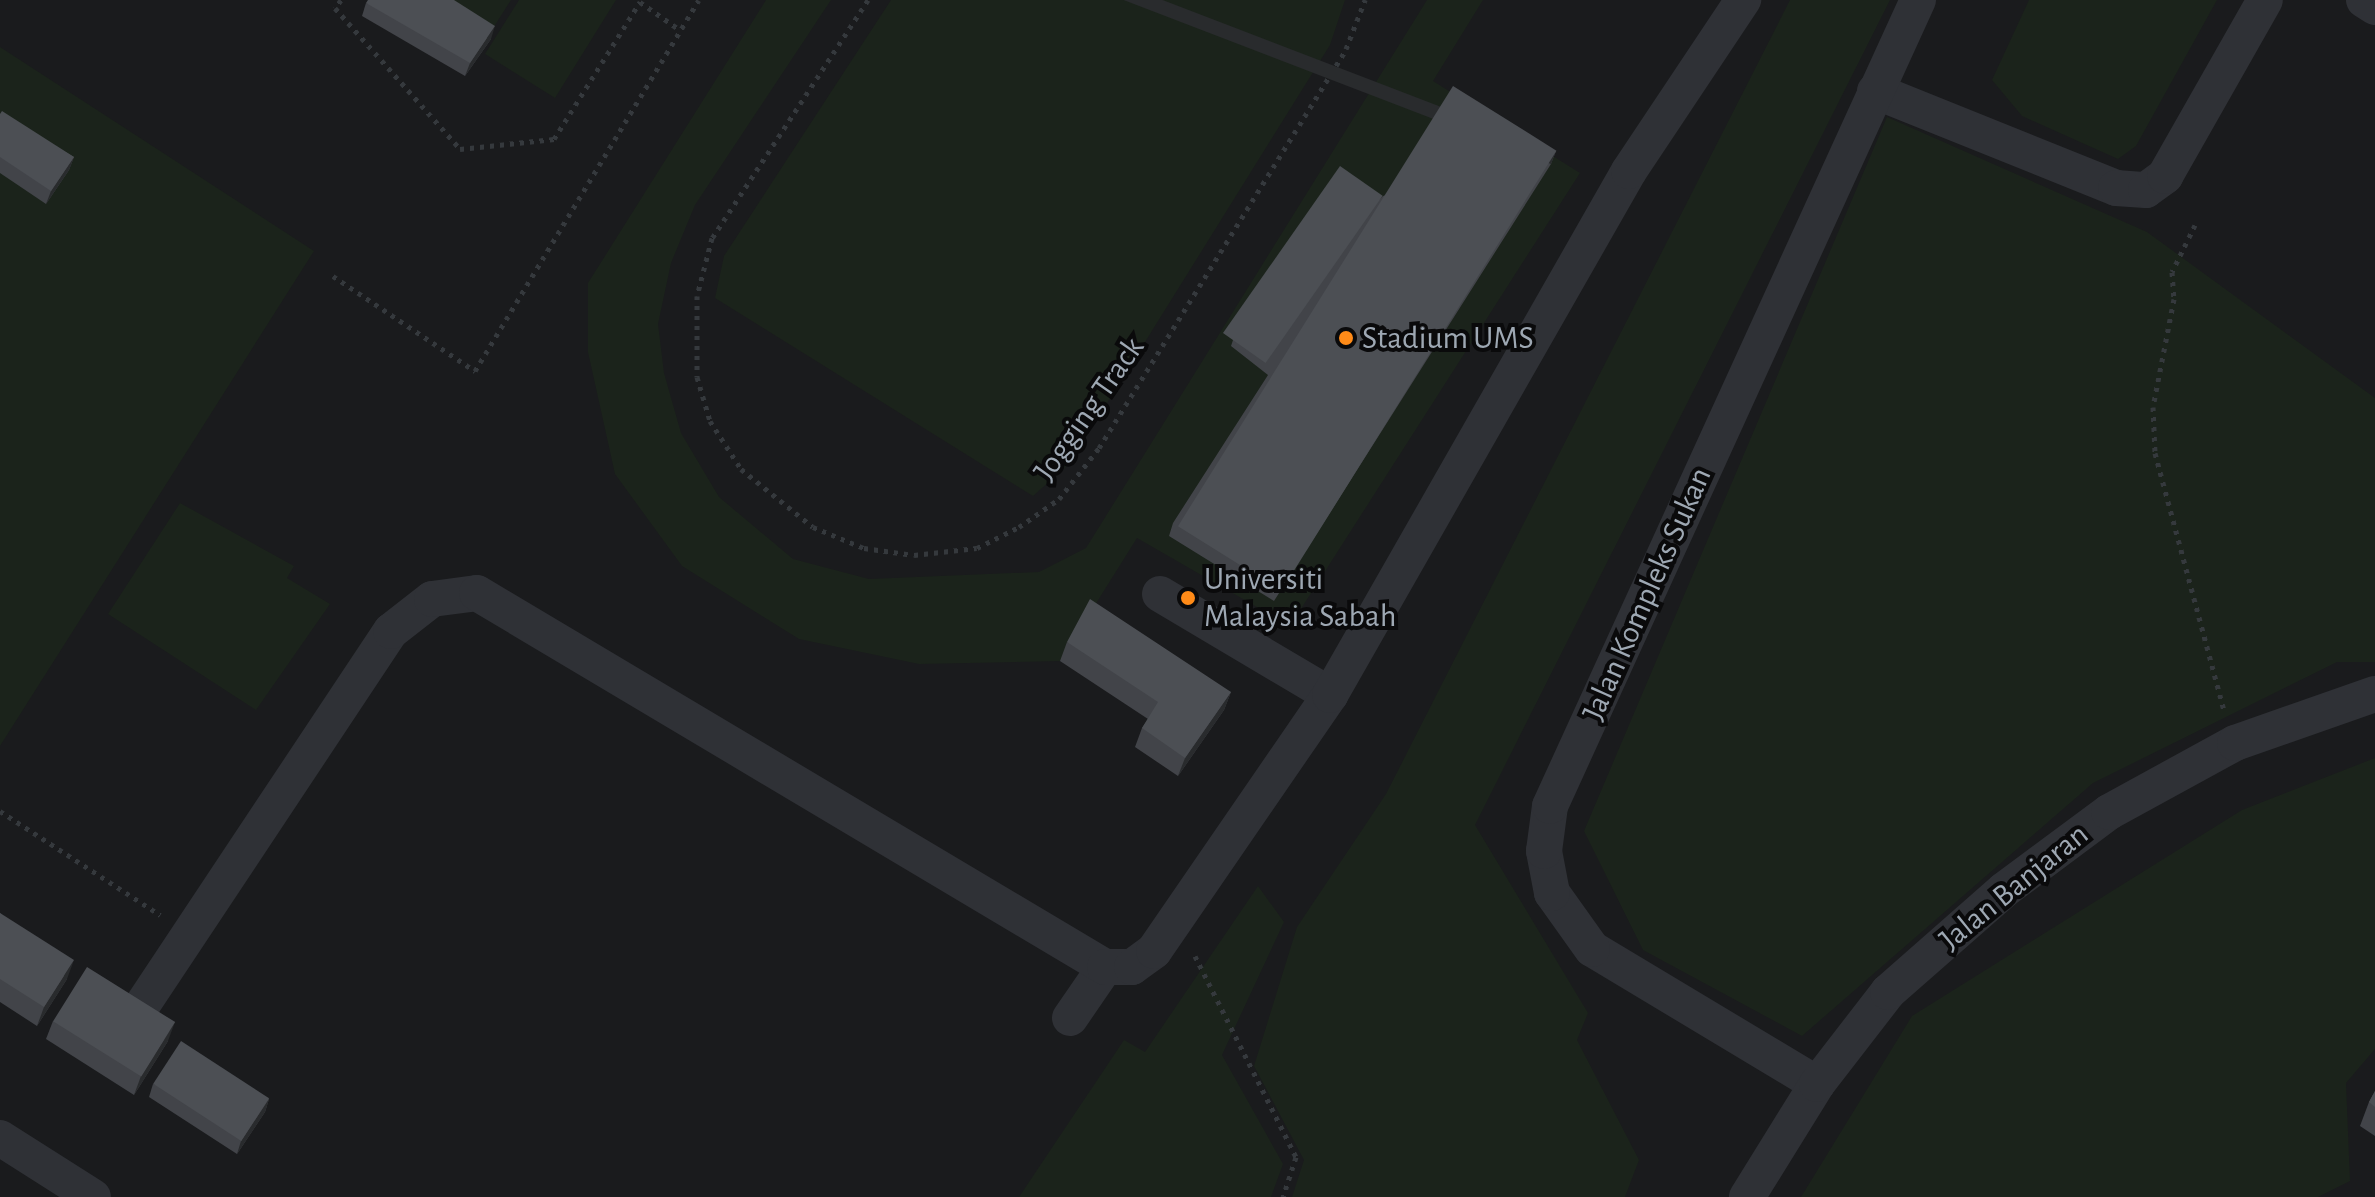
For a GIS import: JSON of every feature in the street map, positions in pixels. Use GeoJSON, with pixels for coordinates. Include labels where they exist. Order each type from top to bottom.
{"type":"FeatureCollection","features":[{"type":"Feature","properties":{"kind":"street"},"geometry":{"type":"LineString","coordinates":[[133,1019],[391,631],[432,599],[477,593],[1105,967],[1132,967],[1154,951],[1330,695],[1629,171],[1743,0]]}},
{"type":"Feature","properties":{"kind":"street","name":"Jalan Kompleks Sukan"},"geometry":{"type":"LineString","coordinates":[[1817,1084],[1592,949],[1552,893],[1544,851],[1550,806],[1918,0]]}},
{"type":"Feature","properties":{"kind":"street"},"geometry":{"type":"LineString","coordinates":[[1875,91],[2116,188],[2146,190],[2165,176],[2265,0]]}},
{"type":"Feature","properties":{"kind":"street"},"geometry":{"type":"LineString","coordinates":[[2364,0],[2375,7]]}},
{"type":"Feature","properties":{"kind":"street"},"geometry":{"type":"LineString","coordinates":[[1160,594],[1330,695]]}},
{"type":"Feature","properties":{"kind":"street","name":"Jalan Banjaran"},"geometry":{"type":"LineString","coordinates":[[1747,1197],[1817,1084],[1888,992],[2004,890],[2109,812],[2235,743],[2375,694]]}},
{"type":"Feature","properties":{"kind":"street"},"geometry":{"type":"LineString","coordinates":[[1070,1018],[1105,967]]}},
{"type":"Feature","properties":{"kind":"street"},"geometry":{"type":"LineString","coordinates":[[0,1138],[93,1197]]}},
{"type":"Feature","properties":{"kind":"path"},"geometry":{"type":"LineString","coordinates":[[341,0],[335,8],[460,149],[554,139],[639,1],[680,30]]}},
{"type":"Feature","properties":{"kind":"path"},"geometry":{"type":"LineString","coordinates":[[333,276],[475,371],[699,0]]}},
{"type":"Feature","properties":{"kind":"path","name":"Jogging Track"},"geometry":{"type":"LineString","coordinates":[[868,0],[712,238],[697,296],[697,377],[710,421],[741,469],[813,527],[864,548],[914,555],[977,548],[1059,499],[1099,448],[1346,49],[1365,0]]}},
{"type":"Feature","properties":{"kind":"path"},"geometry":{"type":"LineString","coordinates":[[2195,225],[2172,272],[2174,299],[2153,407],[2155,453],[2213,680],[2235,743]]}},
{"type":"Feature","properties":{"kind":"path"},"geometry":{"type":"LineString","coordinates":[[0,811],[191,935]]}},
{"type":"Feature","properties":{"kind":"path"},"geometry":{"type":"LineString","coordinates":[[1176,918],[1296,1157],[1283,1197]]}},
{"type":"Feature","properties":{"kind":"shaded area","name":"Universiti Malaysia Sabah"},"geometry":{"type":"Polygon","coordinates":[[[0,0],[2375,0],[2375,1197],[0,1197],[0,0]]]}},
{"type":"Feature","properties":{"kind":"shaded area"},"geometry":{"type":"Polygon","coordinates":[[[436,0],[511,0],[490,33],[436,0]]]}},
{"type":"Feature","properties":{"kind":"shaded area"},"geometry":{"type":"Polygon","coordinates":[[[519,0],[616,0],[555,98],[485,54],[519,0]]]}},
{"type":"Feature","properties":{"kind":"shaded area","name":"Stadium UMS"},"geometry":{"type":"Polygon","coordinates":[[[766,0],[831,0],[695,205],[671,263],[658,324],[664,373],[681,433],[719,497],[793,559],[869,579],[1039,572],[1086,548],[1427,0],[1483,0],[1433,81],[1580,173],[1290,626],[1137,538],[1060,661],[919,664],[799,639],[682,566],[615,474],[588,352],[588,283],[766,0]]]}},
{"type":"Feature","properties":{"kind":"shaded area"},"geometry":{"type":"Polygon","coordinates":[[[891,0],[1345,0],[1330,45],[1069,464],[1033,496],[715,298],[724,256],[891,0]]]}},
{"type":"Feature","properties":{"kind":"shaded area"},"geometry":{"type":"Polygon","coordinates":[[[1790,0],[1890,0],[1475,825],[1588,1013],[1577,1040],[1639,1160],[1625,1197],[1292,1197],[1304,1160],[1254,1066],[1297,927],[1386,794],[1790,0]]]}},
{"type":"Feature","properties":{"kind":"shaded area"},"geometry":{"type":"Polygon","coordinates":[[[2029,0],[2217,0],[2136,146],[2118,159],[2022,116],[1992,80],[2029,0]]]}},
{"type":"Feature","properties":{"kind":"shaded area"},"geometry":{"type":"Polygon","coordinates":[[[0,47],[314,251],[0,746],[0,47]]]}},
{"type":"Feature","properties":{"kind":"shaded area"},"geometry":{"type":"Polygon","coordinates":[[[1887,117],[2147,232],[2375,398],[2375,662],[2337,662],[2093,783],[1802,1036],[1643,950],[1584,831],[1887,117]]]}},
{"type":"Feature","properties":{"kind":"shaded area"},"geometry":{"type":"Polygon","coordinates":[[[180,503],[294,566],[287,578],[330,604],[256,710],[108,614],[180,503]]]}},
{"type":"Feature","properties":{"kind":"shaded area"},"geometry":{"type":"Polygon","coordinates":[[[2375,758],[2375,1049],[2346,1083],[2350,1181],[2318,1197],[1801,1197],[1912,1016],[2242,810],[2375,758]]]}},
{"type":"Feature","properties":{"kind":"shaded area"},"geometry":{"type":"Polygon","coordinates":[[[1258,886],[1284,922],[1222,1055],[1283,1164],[1271,1197],[1019,1197],[1124,1040],[1145,1052],[1258,886]]]}},
{"type":"Feature","properties":{"kind":"building"},"geometry":{"type":"Polygon","coordinates":[[[368,0],[454,0],[495,26],[470,63],[366,3],[368,0]]]}},
{"type":"Feature","properties":{"kind":"building"},"geometry":{"type":"Polygon","coordinates":[[[1453,86],[1556,151],[1281,591],[1178,526],[1453,86]]]}},
{"type":"Feature","properties":{"kind":"building"},"geometry":{"type":"Polygon","coordinates":[[[2,111],[74,157],[51,191],[0,157],[2,111]]]}},
{"type":"Feature","properties":{"kind":"building"},"geometry":{"type":"Polygon","coordinates":[[[1340,166],[1383,196],[1266,363],[1223,333],[1340,166]]]}},
{"type":"Feature","properties":{"kind":"building"},"geometry":{"type":"Polygon","coordinates":[[[1090,599],[1231,692],[1185,758],[1142,728],[1158,702],[1067,642],[1090,599]]]}},
{"type":"Feature","properties":{"kind":"building"},"geometry":{"type":"Polygon","coordinates":[[[0,913],[74,960],[44,1007],[0,979],[0,913]]]}},
{"type":"Feature","properties":{"kind":"building"},"geometry":{"type":"Polygon","coordinates":[[[87,967],[175,1022],[141,1076],[53,1021],[87,967]]]}},
{"type":"Feature","properties":{"kind":"building"},"geometry":{"type":"Polygon","coordinates":[[[181,1041],[269,1098],[241,1141],[153,1084],[181,1041]]]}},
{"type":"Feature","properties":{"kind":"building"},"geometry":{"type":"Polygon","coordinates":[[[2375,1091],[2375,1107],[2369,1102],[2375,1091]]]}},
{"type":"Feature","properties":{"kind":"place","name":"Stadium UMS"},"geometry":{"type":"Point","coordinates":[1346,338]}},
{"type":"Feature","properties":{"kind":"place","name":"Universiti Malaysia Sabah"},"geometry":{"type":"Point","coordinates":[1188,598]}}]}
